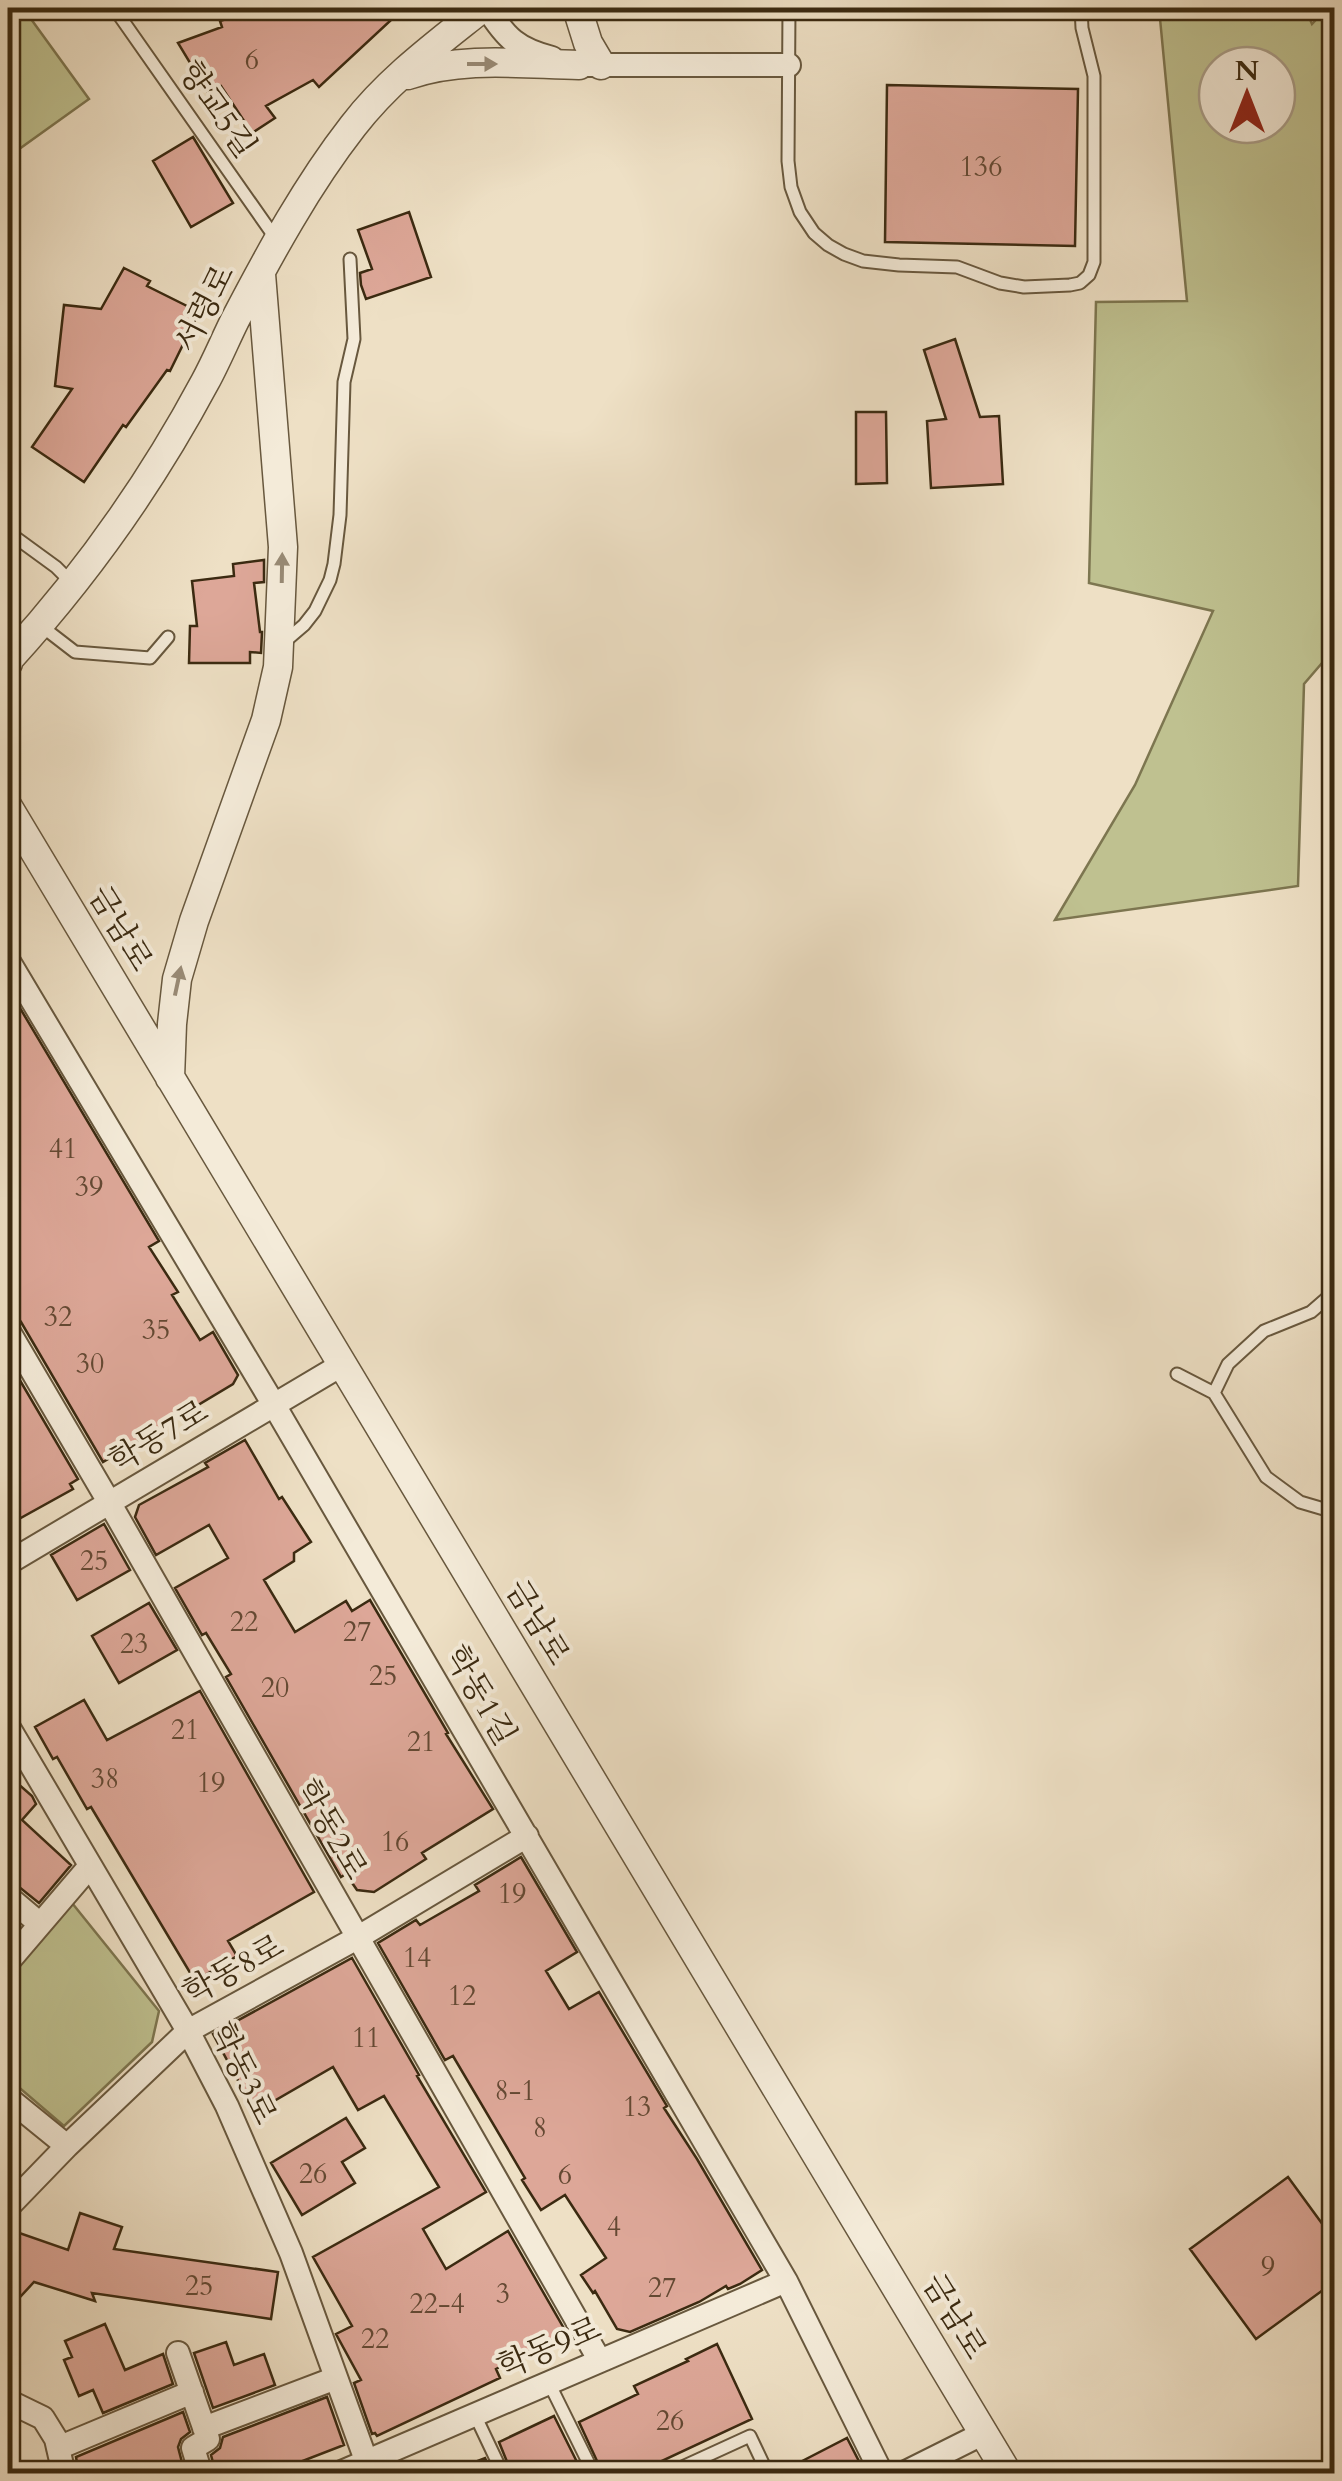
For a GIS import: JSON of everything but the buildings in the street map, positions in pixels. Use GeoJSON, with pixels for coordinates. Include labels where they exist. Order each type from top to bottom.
{"type":"FeatureCollection","features":[{"type":"Feature","properties":{"kind":"street","name":"서령로"},"geometry":{"type":"LineString","coordinates":[[8,662],[73,584],[144,484],[206,380],[278,242],[346,136],[389,85],[484,8]]}},
{"type":"Feature","properties":{"kind":"street"},"geometry":{"type":"LineString","coordinates":[[484,8],[501,30],[524,49],[590,65]]}},
{"type":"Feature","properties":{"kind":"street"},"geometry":{"type":"LineString","coordinates":[[577,8],[590,65]]}},
{"type":"Feature","properties":{"kind":"street"},"geometry":{"type":"LineString","coordinates":[[389,85],[413,73],[452,65],[789,65]]}},
{"type":"Feature","properties":{"kind":"street"},"geometry":{"type":"LineString","coordinates":[[170,1078],[177,979],[266,720],[280,646],[282,547],[260,274]]}},
{"type":"Feature","properties":{"kind":"street","name":"금남로"},"geometry":{"type":"LineString","coordinates":[[8,807],[1008,2474]]}},
{"type":"Feature","properties":{"kind":"street","name":"학동1길"},"geometry":{"type":"LineString","coordinates":[[8,960],[274,1405],[786,2281],[882,2474]]}},
{"type":"Feature","properties":{"kind":"street","name":"학동2로"},"geometry":{"type":"LineString","coordinates":[[8,1330],[600,2361]]}},
{"type":"Feature","properties":{"kind":"street","name":"학동7로"},"geometry":{"type":"LineString","coordinates":[[8,1563],[343,1364]]}},
{"type":"Feature","properties":{"kind":"street","name":"학동3로"},"geometry":{"type":"LineString","coordinates":[[8,1726],[188,2031],[227,2106],[269,2200],[369,2467]]}},
{"type":"Feature","properties":{"kind":"street","name":"학동8로"},"geometry":{"type":"LineString","coordinates":[[8,2207],[188,2031],[357,1938],[526,1836]]}},
{"type":"Feature","properties":{"kind":"street"},"geometry":{"type":"LineString","coordinates":[[8,1962],[90,1866]]}},
{"type":"Feature","properties":{"kind":"street"},"geometry":{"type":"LineString","coordinates":[[8,1897],[40,1924]]}},
{"type":"Feature","properties":{"kind":"street"},"geometry":{"type":"LineString","coordinates":[[8,2098],[67,2146]]}},
{"type":"Feature","properties":{"kind":"street","name":"학동9로"},"geometry":{"type":"LineString","coordinates":[[337,2474],[369,2467],[475,2415],[786,2281]]}},
{"type":"Feature","properties":{"kind":"street"},"geometry":{"type":"LineString","coordinates":[[178,2353],[208,2439],[193,2448],[201,2474]]}},
{"type":"Feature","properties":{"kind":"street"},"geometry":{"type":"LineString","coordinates":[[204,2428],[336,2378]]}},
{"type":"Feature","properties":{"kind":"street"},"geometry":{"type":"LineString","coordinates":[[58,2448],[192,2392]]}},
{"type":"Feature","properties":{"kind":"street"},"geometry":{"type":"LineString","coordinates":[[8,2402],[43,2418],[56,2439],[64,2474]]}},
{"type":"Feature","properties":{"kind":"street"},"geometry":{"type":"LineString","coordinates":[[902,2474],[984,2433]]}},
{"type":"Feature","properties":{"kind":"lane","name":"향교5길"},"geometry":{"type":"LineString","coordinates":[[114,8],[278,242]]}},
{"type":"Feature","properties":{"kind":"lane"},"geometry":{"type":"LineString","coordinates":[[790,8],[788,161],[791,187],[800,212],[814,232],[828,245],[863,261],[956,267],[1014,286],[1070,285],[1087,278],[1092,271],[1094,76],[1081,8]]}},
{"type":"Feature","properties":{"kind":"lane"},"geometry":{"type":"LineString","coordinates":[[280,646],[315,611],[334,564],[340,515],[344,382],[354,339],[350,259]]}},
{"type":"Feature","properties":{"kind":"lane"},"geometry":{"type":"LineString","coordinates":[[8,532],[56,566],[73,584]]}},
{"type":"Feature","properties":{"kind":"lane"},"geometry":{"type":"LineString","coordinates":[[40,624],[75,652],[150,658],[168,637]]}},
{"type":"Feature","properties":{"kind":"lane"},"geometry":{"type":"LineString","coordinates":[[1214,1393],[1228,1364],[1264,1331],[1311,1312],[1334,1292]]}},
{"type":"Feature","properties":{"kind":"lane"},"geometry":{"type":"LineString","coordinates":[[1176,1374],[1214,1393],[1266,1477],[1300,1502],[1334,1512]]}},
{"type":"Feature","properties":{"kind":"lane"},"geometry":{"type":"LineString","coordinates":[[549,2383],[594,2474]]}},
{"type":"Feature","properties":{"kind":"lane"},"geometry":{"type":"LineString","coordinates":[[475,2415],[503,2474]]}},
{"type":"Feature","properties":{"kind":"lane"},"geometry":{"type":"LineString","coordinates":[[667,2474],[750,2436],[768,2474]]}},
{"type":"Feature","properties":{"kind":"green space"},"geometry":{"type":"Polygon","coordinates":[[[8,8],[23,8],[89,99],[8,157],[8,8]]]}},
{"type":"Feature","properties":{"kind":"green space"},"geometry":{"type":"Polygon","coordinates":[[[1159,8],[1305,8],[1312,24],[1327,8],[1334,8],[1334,649],[1304,684],[1298,886],[1055,920],[1135,785],[1213,611],[1089,583],[1096,302],[1187,301],[1159,8]]]}},
{"type":"Feature","properties":{"kind":"green space"},"geometry":{"type":"Polygon","coordinates":[[[68,1898],[159,2011],[152,2042],[64,2126],[8,2078],[8,1972],[68,1898]]]}}]}
